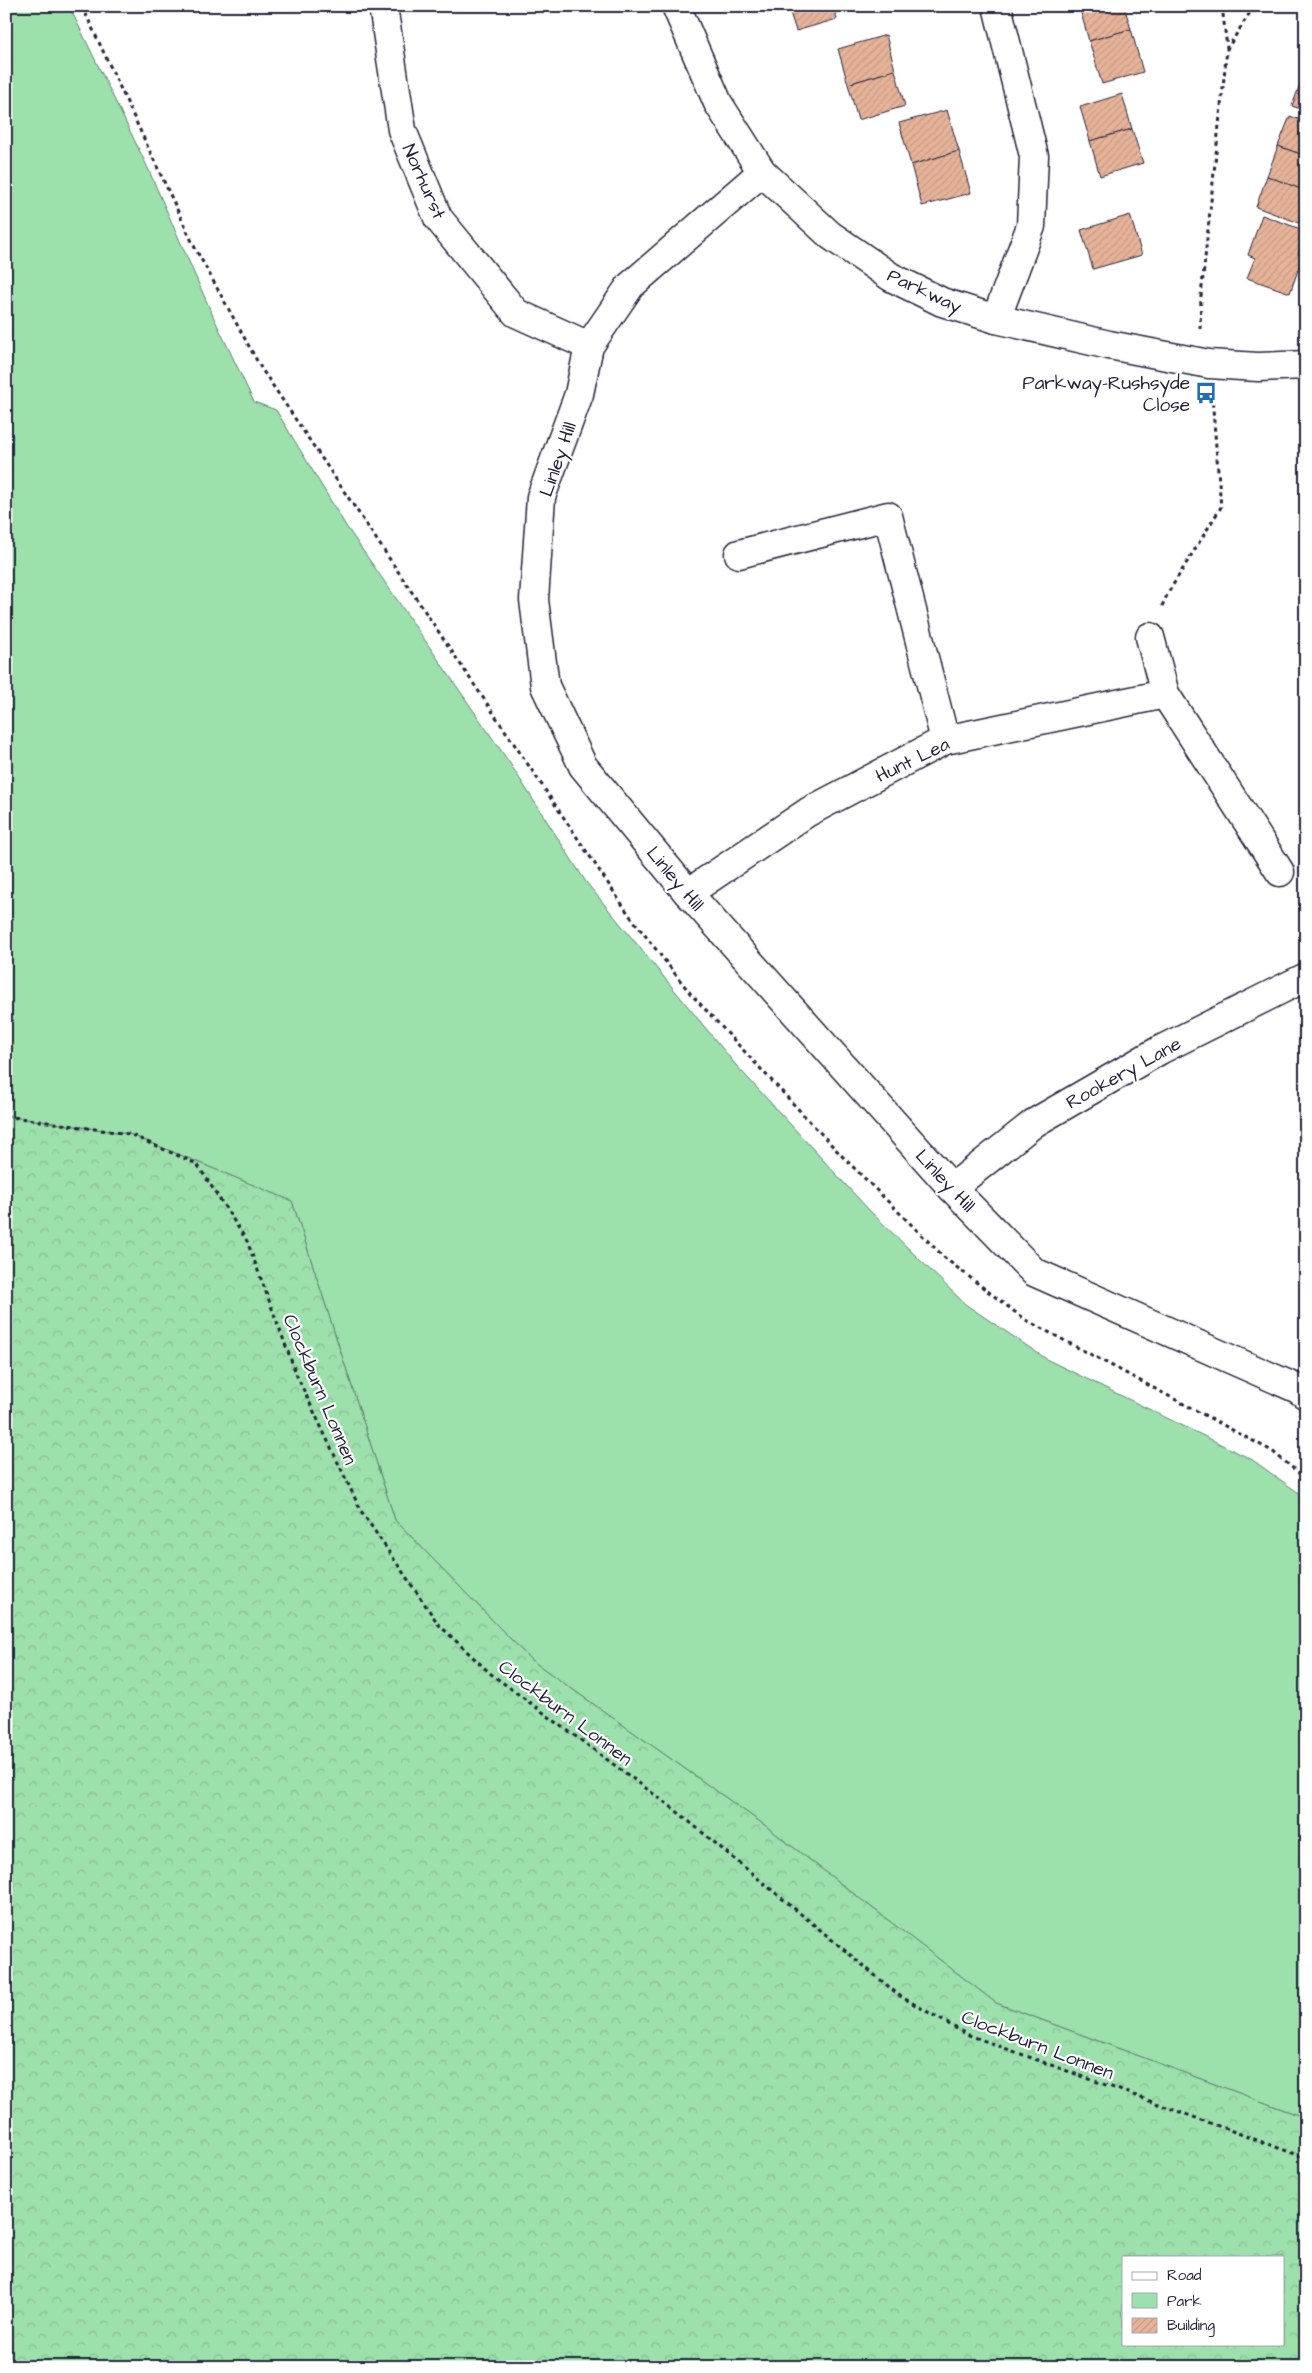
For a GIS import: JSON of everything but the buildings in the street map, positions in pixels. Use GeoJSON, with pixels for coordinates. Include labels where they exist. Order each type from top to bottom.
{"type":"FeatureCollection","features":[{"type":"Feature","properties":{"kind":"street","name":"Norhurst"},"geometry":{"type":"LineString","coordinates":[[383,6],[402,130],[438,218],[516,313],[589,346]]}},
{"type":"Feature","properties":{"kind":"street","name":"Parkway"},"geometry":{"type":"LineString","coordinates":[[676,6],[718,103],[762,172],[830,235],[891,277],[942,302],[996,319],[1109,345],[1204,363],[1258,367],[1306,365]]}},
{"type":"Feature","properties":{"kind":"street"},"geometry":{"type":"LineString","coordinates":[[996,319],[1031,226],[1034,156],[997,6]]}},
{"type":"Feature","properties":{"kind":"street","name":"Linley Hill"},"geometry":{"type":"LineString","coordinates":[[762,172],[630,286],[589,346],[579,394],[542,497],[534,600],[545,686],[583,766],[688,893],[952,1188],[1034,1272],[1298,1389],[1306,1395]]}},
{"type":"Feature","properties":{"kind":"street"},"geometry":{"type":"LineString","coordinates":[[739,554],[888,516],[945,740]]}},
{"type":"Feature","properties":{"kind":"street"},"geometry":{"type":"LineString","coordinates":[[1150,637],[1165,694],[1280,872]]}},
{"type":"Feature","properties":{"kind":"street","name":"Hunt Lea"},"geometry":{"type":"LineString","coordinates":[[688,893],[808,812],[945,740],[1165,694]]}},
{"type":"Feature","properties":{"kind":"street","name":"Rookery Lane"},"geometry":{"type":"LineString","coordinates":[[952,1188],[1034,1122],[1160,1050],[1306,977]]}},
{"type":"Feature","properties":{"kind":"path"},"geometry":{"type":"LineString","coordinates":[[1150,637],[1168,593],[1221,507],[1204,363],[1201,296],[1228,49],[1222,6]]}},
{"type":"Feature","properties":{"kind":"path"},"geometry":{"type":"LineString","coordinates":[[1228,49],[1254,6]]}},
{"type":"Feature","properties":{"kind":"path","name":"Clockburn Lonnen"},"geometry":{"type":"LineString","coordinates":[[6,1116],[129,1134],[197,1164],[247,1241],[297,1376],[361,1511],[439,1625],[491,1674],[674,1809],[900,1996],[966,2034],[1306,2158]]}},
{"type":"Feature","properties":{"kind":"green space"},"geometry":{"type":"Polygon","coordinates":[[[6,6],[69,6],[146,164],[213,316],[254,402],[276,410],[346,526],[509,762],[586,882],[735,1064],[868,1209],[965,1304],[1048,1360],[1251,1459],[1306,1498],[1306,2118],[996,2003],[763,1824],[531,1660],[395,1520],[292,1201],[129,1134],[6,1116],[6,6]]]}},
{"type":"Feature","properties":{"kind":"green space"},"geometry":{"type":"Polygon","coordinates":[[[6,1116],[129,1134],[292,1201],[395,1520],[531,1660],[763,1824],[996,2003],[1306,2118],[1306,2367],[6,2367],[6,1116]]]}},
{"type":"Feature","properties":{"kind":"place","name":"Parkway-Rushsyde Close"},"geometry":{"type":"Point","coordinates":[1206,393]}}]}
